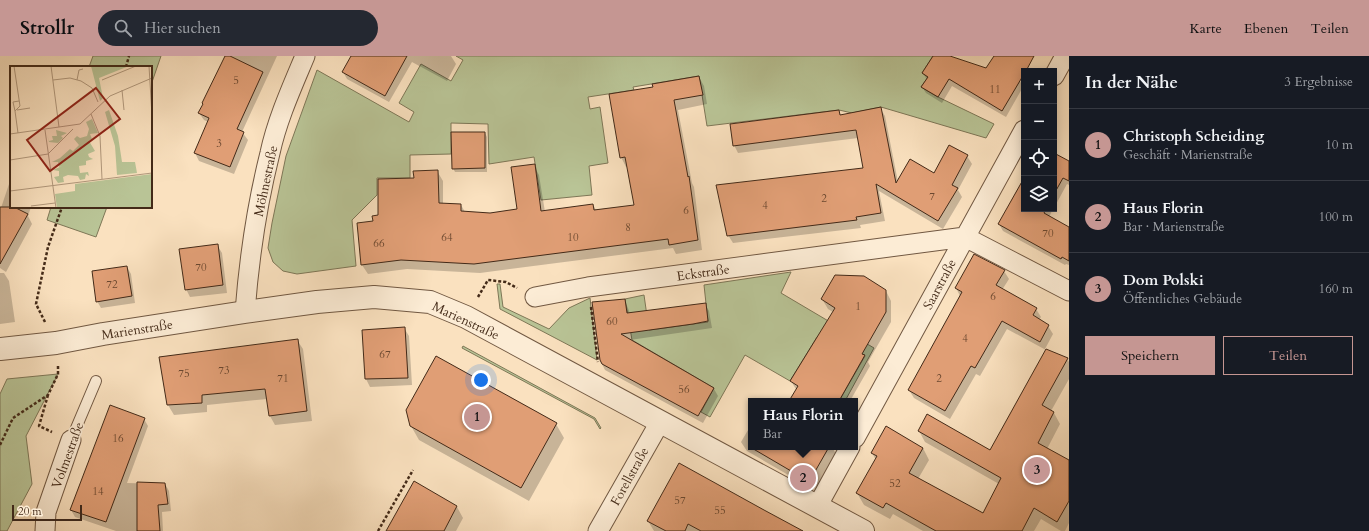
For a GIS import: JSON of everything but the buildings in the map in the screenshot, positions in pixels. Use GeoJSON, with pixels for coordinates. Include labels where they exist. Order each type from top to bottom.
{"type":"FeatureCollection","features":[{"type":"Feature","properties":{"kind":"street","name":"Möhnestraße"},"geometry":{"type":"LineString","coordinates":[[245,312],[248,274],[257,213],[270,152],[290,91],[305,56]]}},
{"type":"Feature","properties":{"kind":"street"},"geometry":{"type":"LineString","coordinates":[[1057,71],[1065,56]]}},
{"type":"Feature","properties":{"kind":"street","name":"Saarstraße"},"geometry":{"type":"LineString","coordinates":[[858,433],[1021,135]]}},
{"type":"Feature","properties":{"kind":"street"},"geometry":{"type":"LineString","coordinates":[[965,237],[1069,291]]}},
{"type":"Feature","properties":{"kind":"street","name":"Eckstraße"},"geometry":{"type":"LineString","coordinates":[[535,298],[588,287],[965,237]]}},
{"type":"Feature","properties":{"kind":"street","name":"Marienstraße"},"geometry":{"type":"LineString","coordinates":[[0,349],[56,343],[103,334],[317,302],[374,297],[430,302],[466,317],[660,422],[818,505],[863,531]]}},
{"type":"Feature","properties":{"kind":"street","name":"Forellstraße"},"geometry":{"type":"LineString","coordinates":[[598,531],[660,422]]}},
{"type":"Feature","properties":{"kind":"street","name":"Volmestraße"},"geometry":{"type":"LineString","coordinates":[[45,531],[46,512],[71,440]]}},
{"type":"Feature","properties":{"kind":"street"},"geometry":{"type":"LineString","coordinates":[[818,505],[848,450]]}},
{"type":"Feature","properties":{"kind":"lane","name":"Volmestraße"},"geometry":{"type":"LineString","coordinates":[[71,440],[96,381]]}},
{"type":"Feature","properties":{"kind":"path"},"geometry":{"type":"LineString","coordinates":[[126,66],[129,56]]}},
{"type":"Feature","properties":{"kind":"path"},"geometry":{"type":"LineString","coordinates":[[62,208],[48,247],[36,304],[56,343],[58,374],[48,395],[38,426],[71,440]]}},
{"type":"Feature","properties":{"kind":"path"},"geometry":{"type":"LineString","coordinates":[[466,317],[488,280],[506,282],[535,298]]}},
{"type":"Feature","properties":{"kind":"path"},"geometry":{"type":"LineString","coordinates":[[588,287],[602,390]]}},
{"type":"Feature","properties":{"kind":"path"},"geometry":{"type":"LineString","coordinates":[[0,445],[13,418],[48,395]]}},
{"type":"Feature","properties":{"kind":"path"},"geometry":{"type":"LineString","coordinates":[[378,531],[413,470]]}},
{"type":"Feature","properties":{"kind":"green space"},"geometry":{"type":"Polygon","coordinates":[[[93,56],[161,56],[152,82],[152,66],[89,66],[93,56]]]}},
{"type":"Feature","properties":{"kind":"green space"},"geometry":{"type":"Polygon","coordinates":[[[456,56],[933,56],[922,73],[928,77],[921,87],[938,97],[994,124],[986,138],[881,107],[852,113],[839,110],[707,126],[699,76],[633,87],[634,90],[588,97],[590,109],[600,107],[608,163],[589,166],[592,195],[541,200],[534,157],[489,164],[488,124],[451,123],[451,154],[410,155],[410,178],[377,178],[377,195],[352,220],[356,266],[297,274],[283,271],[273,262],[268,248],[272,223],[286,156],[317,70],[409,122],[414,112],[399,103],[421,64],[451,81],[463,60],[456,56]]]}},
{"type":"Feature","properties":{"kind":"green space"},"geometry":{"type":"Polygon","coordinates":[[[51,208],[107,208],[96,237],[47,220],[51,208]]]}},
{"type":"Feature","properties":{"kind":"green space"},"geometry":{"type":"Polygon","coordinates":[[[791,272],[781,293],[874,348],[847,398],[841,398],[865,356],[855,350],[851,357],[817,337],[790,381],[745,355],[710,417],[701,412],[714,388],[632,340],[625,299],[644,295],[649,330],[708,322],[704,285],[791,272]]]}},
{"type":"Feature","properties":{"kind":"green space"},"geometry":{"type":"Polygon","coordinates":[[[497,284],[500,284],[503,307],[549,329],[569,308],[590,298],[597,360],[500,309],[497,284]]]}},
{"type":"Feature","properties":{"kind":"green space"},"geometry":{"type":"Polygon","coordinates":[[[463,346],[595,418],[601,428],[600,429],[594,419],[462,348],[463,346]]]}},
{"type":"Feature","properties":{"kind":"green space"},"geometry":{"type":"Polygon","coordinates":[[[58,374],[26,436],[32,484],[7,531],[0,531],[0,394],[7,379],[58,374]]]}},
{"type":"Feature","properties":{"kind":"place","name":"Christoph Scheiding"},"geometry":{"type":"Point","coordinates":[477,417]}},
{"type":"Feature","properties":{"kind":"place","name":"Dom Polski"},"geometry":{"type":"Point","coordinates":[1037,470]}},
{"type":"Feature","properties":{"kind":"place","name":"Haus Florin"},"geometry":{"type":"Point","coordinates":[803,478]}}]}
